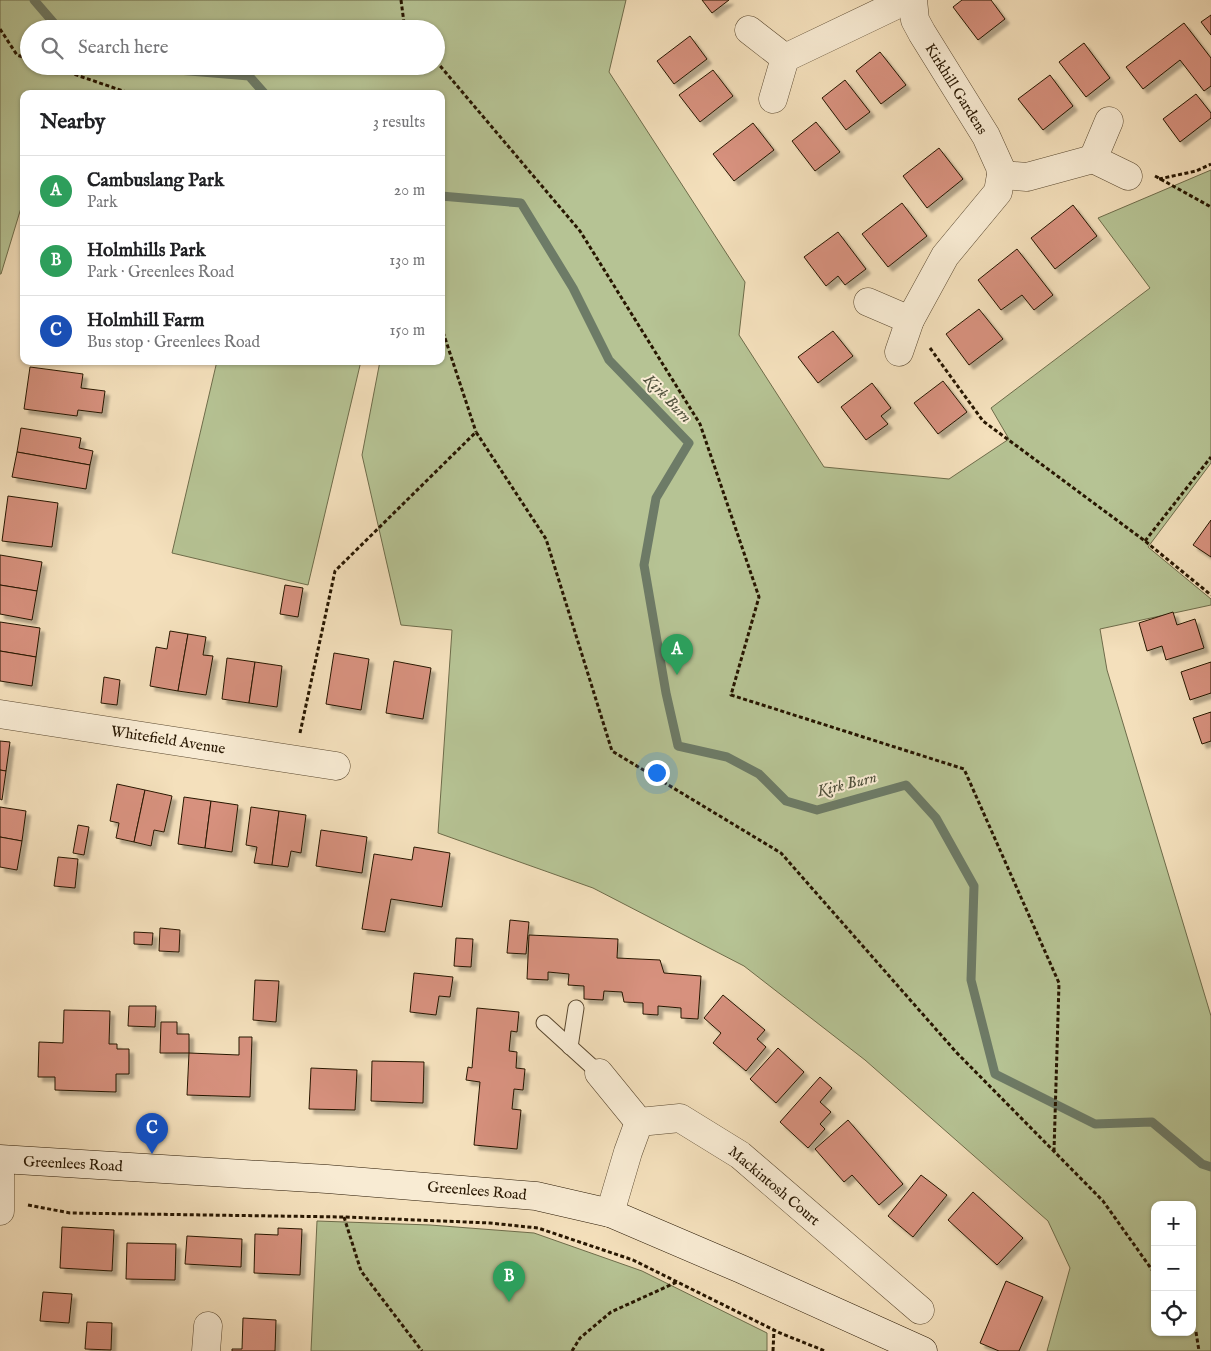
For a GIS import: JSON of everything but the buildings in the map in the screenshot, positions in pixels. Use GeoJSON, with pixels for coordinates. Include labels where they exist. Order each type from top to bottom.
{"type":"FeatureCollection","features":[{"type":"Feature","properties":{"kind":"street","name":"Kirkhill Gardens"},"geometry":{"type":"LineString","coordinates":[[785,58],[898,4],[913,1],[915,20],[922,34],[986,136],[1000,167],[1001,176]]}},
{"type":"Feature","properties":{"kind":"street"},"geometry":{"type":"LineString","coordinates":[[750,30],[785,58],[773,99]]}},
{"type":"Feature","properties":{"kind":"street"},"geometry":{"type":"LineString","coordinates":[[1093,159],[1109,121]]}},
{"type":"Feature","properties":{"kind":"street"},"geometry":{"type":"LineString","coordinates":[[899,352],[910,320],[945,256],[998,192],[1001,176],[1027,177],[1093,159],[1128,176]]}},
{"type":"Feature","properties":{"kind":"street"},"geometry":{"type":"LineString","coordinates":[[868,302],[910,320]]}},
{"type":"Feature","properties":{"kind":"street","name":"Whitefield Avenue"},"geometry":{"type":"LineString","coordinates":[[0,714],[336,766]]}},
{"type":"Feature","properties":{"kind":"street"},"geometry":{"type":"LineString","coordinates":[[599,1073],[639,1122],[610,1213]]}},
{"type":"Feature","properties":{"kind":"street","name":"Mackintosh Court"},"geometry":{"type":"LineString","coordinates":[[639,1122],[680,1118],[740,1154],[920,1310]]}},
{"type":"Feature","properties":{"kind":"street","name":"Greenlees Road"},"geometry":{"type":"LineString","coordinates":[[0,1159],[326,1178],[536,1196],[610,1213],[741,1269],[923,1351]]}},
{"type":"Feature","properties":{"kind":"street"},"geometry":{"type":"LineString","coordinates":[[0,1173],[0,1206]]}},
{"type":"Feature","properties":{"kind":"lane"},"geometry":{"type":"LineString","coordinates":[[570,1047],[576,1008]]}},
{"type":"Feature","properties":{"kind":"lane"},"geometry":{"type":"LineString","coordinates":[[544,1023],[599,1073]]}},
{"type":"Feature","properties":{"kind":"path"},"geometry":{"type":"LineString","coordinates":[[401,0],[404,20]]}},
{"type":"Feature","properties":{"kind":"path"},"geometry":{"type":"LineString","coordinates":[[0,29],[17,55],[20,56]]}},
{"type":"Feature","properties":{"kind":"path"},"geometry":{"type":"LineString","coordinates":[[445,72],[580,231],[700,424],[759,596],[731,695],[964,769],[1059,983],[1054,1151]]}},
{"type":"Feature","properties":{"kind":"path"},"geometry":{"type":"LineString","coordinates":[[76,75],[120,90]]}},
{"type":"Feature","properties":{"kind":"path"},"geometry":{"type":"LineString","coordinates":[[1158,179],[1196,171],[1211,164]]}},
{"type":"Feature","properties":{"kind":"path"},"geometry":{"type":"LineString","coordinates":[[1128,176],[1140,166],[1158,179],[1211,207]]}},
{"type":"Feature","properties":{"kind":"path"},"geometry":{"type":"LineString","coordinates":[[910,320],[983,421],[1145,541],[1211,596]]}},
{"type":"Feature","properties":{"kind":"path"},"geometry":{"type":"LineString","coordinates":[[445,338],[476,432],[546,539],[612,750],[780,852],[956,1052],[1103,1201],[1151,1268]]}},
{"type":"Feature","properties":{"kind":"path"},"geometry":{"type":"LineString","coordinates":[[294,760],[335,572],[476,432]]}},
{"type":"Feature","properties":{"kind":"path"},"geometry":{"type":"LineString","coordinates":[[1145,541],[1211,457]]}},
{"type":"Feature","properties":{"kind":"path"},"geometry":{"type":"LineString","coordinates":[[0,1206],[70,1213],[344,1217],[490,1223],[538,1228],[633,1260],[774,1330],[826,1351]]}},
{"type":"Feature","properties":{"kind":"path"},"geometry":{"type":"LineString","coordinates":[[344,1217],[361,1271],[422,1351]]}},
{"type":"Feature","properties":{"kind":"path"},"geometry":{"type":"LineString","coordinates":[[572,1351],[580,1338],[611,1312],[677,1282]]}},
{"type":"Feature","properties":{"kind":"path"},"geometry":{"type":"LineString","coordinates":[[773,1351],[774,1330]]}},
{"type":"Feature","properties":{"kind":"path"},"geometry":{"type":"LineString","coordinates":[[1196,1332],[1199,1351]]}},
{"type":"Feature","properties":{"kind":"green space"},"geometry":{"type":"Polygon","coordinates":[[[0,0],[626,0],[609,72],[745,282],[739,335],[824,467],[949,479],[1009,439],[991,408],[1150,288],[1098,218],[1211,170],[1211,463],[1148,547],[1211,599],[1211,605],[1100,629],[1107,670],[1211,1016],[1211,1351],[1047,1351],[1070,1268],[1048,1221],[865,1060],[744,966],[593,888],[438,833],[452,630],[401,625],[362,455],[379,365],[445,365],[445,90],[20,90],[20,211],[0,274],[0,0]]]}},
{"type":"Feature","properties":{"kind":"green space"},"geometry":{"type":"Polygon","coordinates":[[[216,365],[360,365],[308,585],[172,553],[216,365]]]}},
{"type":"Feature","properties":{"kind":"green space"},"geometry":{"type":"Polygon","coordinates":[[[317,1221],[430,1225],[534,1233],[642,1271],[767,1333],[767,1351],[311,1351],[317,1221]]]}},
{"type":"Feature","properties":{"kind":"waterway","name":"Kirk Burn"},"geometry":{"type":"LineString","coordinates":[[34,0],[51,20]]}},
{"type":"Feature","properties":{"kind":"waterway","name":"Kirk Burn"},"geometry":{"type":"LineString","coordinates":[[237,75],[249,76],[261,90]]}},
{"type":"Feature","properties":{"kind":"waterway","name":"Kirk Burn"},"geometry":{"type":"LineString","coordinates":[[445,196],[521,203],[573,288],[609,360],[689,443],[656,498],[644,565],[666,693],[678,746],[727,757],[759,774],[786,801],[817,810],[906,785],[936,818],[974,886],[971,980],[995,1074],[1095,1124],[1152,1122],[1202,1164],[1211,1167]]}},
{"type":"Feature","properties":{"kind":"place","name":"Cambuslang Park"},"geometry":{"type":"Point","coordinates":[677,675]}},
{"type":"Feature","properties":{"kind":"place","name":"Holmhill Farm"},"geometry":{"type":"Point","coordinates":[152,1154]}},
{"type":"Feature","properties":{"kind":"place","name":"Holmhills Park"},"geometry":{"type":"Point","coordinates":[509,1302]}}]}
